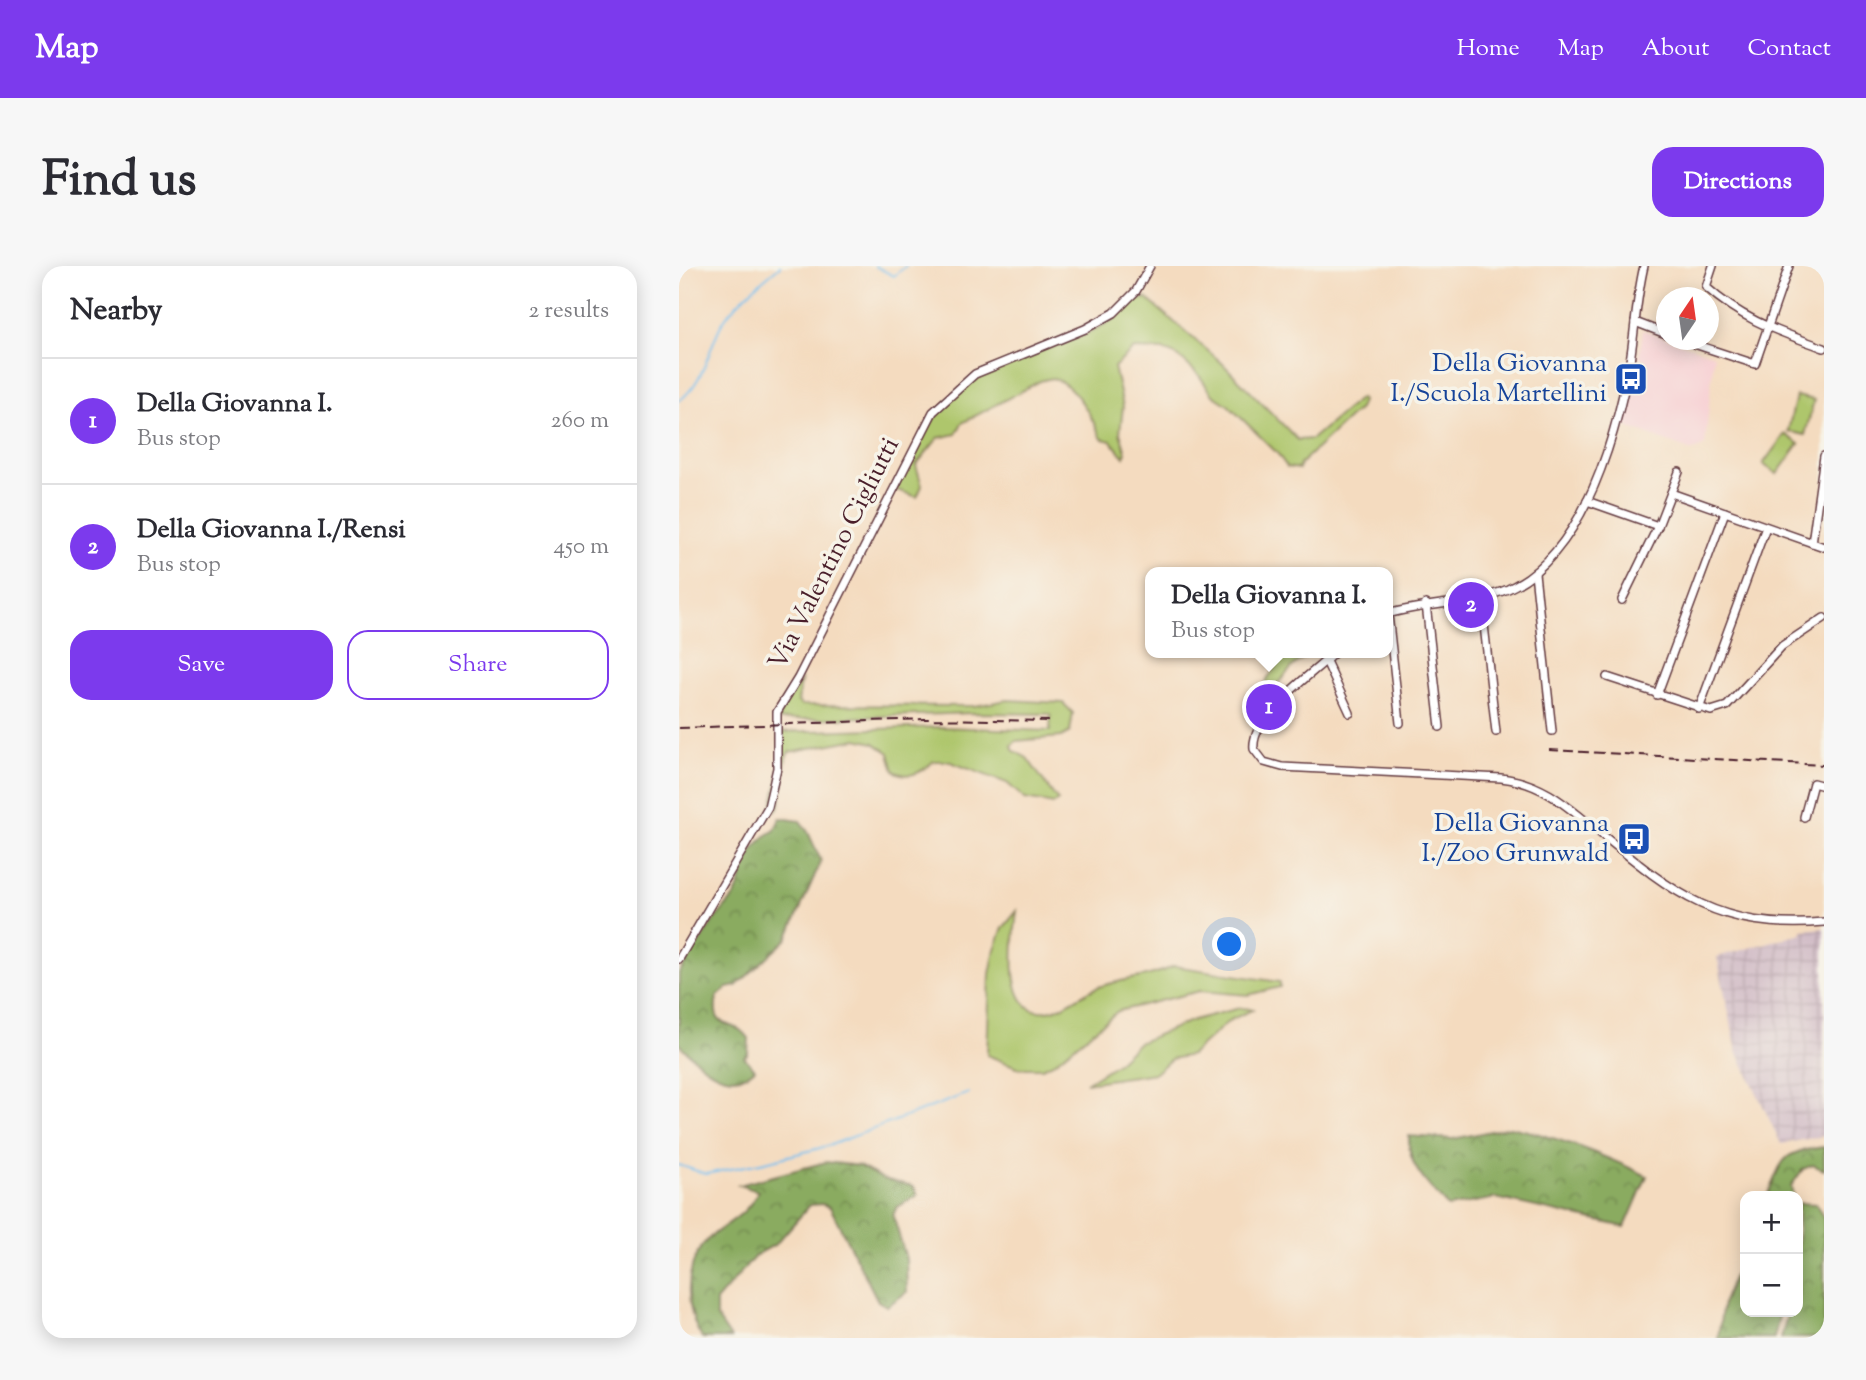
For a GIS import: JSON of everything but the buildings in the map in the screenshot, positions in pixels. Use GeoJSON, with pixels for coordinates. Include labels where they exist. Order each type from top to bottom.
{"type":"FeatureCollection","features":[{"type":"Feature","properties":{"kind":"street","name":"Via Valentino Cigliutti"},"geometry":{"type":"LineString","coordinates":[[679,959],[768,807],[777,768],[776,720],[780,704],[798,678],[933,412],[975,374],[1085,329],[1114,313],[1136,291],[1150,266]]}},
{"type":"Feature","properties":{"kind":"street"},"geometry":{"type":"LineString","coordinates":[[1393,613],[1426,604],[1481,598],[1535,573],[1570,537],[1587,501],[1613,426],[1629,368],[1644,266]]}},
{"type":"Feature","properties":{"kind":"street"},"geometry":{"type":"LineString","coordinates":[[1713,266],[1706,287],[1768,329],[1824,348]]}},
{"type":"Feature","properties":{"kind":"street"},"geometry":{"type":"LineString","coordinates":[[1711,350],[1754,365],[1789,266]]}},
{"type":"Feature","properties":{"kind":"street"},"geometry":{"type":"LineString","coordinates":[[1635,322],[1656,330]]}},
{"type":"Feature","properties":{"kind":"street"},"geometry":{"type":"LineString","coordinates":[[1812,543],[1824,456]]}},
{"type":"Feature","properties":{"kind":"street"},"geometry":{"type":"LineString","coordinates":[[1622,600],[1658,526],[1679,472]]}},
{"type":"Feature","properties":{"kind":"street"},"geometry":{"type":"LineString","coordinates":[[1671,493],[1824,547]]}},
{"type":"Feature","properties":{"kind":"street"},"geometry":{"type":"LineString","coordinates":[[1587,501],[1658,526]]}},
{"type":"Feature","properties":{"kind":"street"},"geometry":{"type":"LineString","coordinates":[[1657,695],[1725,512]]}},
{"type":"Feature","properties":{"kind":"street"},"geometry":{"type":"LineString","coordinates":[[1699,709],[1766,527]]}},
{"type":"Feature","properties":{"kind":"street"},"geometry":{"type":"LineString","coordinates":[[1535,573],[1552,731]]}},
{"type":"Feature","properties":{"kind":"street"},"geometry":{"type":"LineString","coordinates":[[1481,598],[1496,732]]}},
{"type":"Feature","properties":{"kind":"street"},"geometry":{"type":"LineString","coordinates":[[1426,604],[1440,727]]}},
{"type":"Feature","properties":{"kind":"street"},"geometry":{"type":"LineString","coordinates":[[1607,677],[1711,711],[1727,706],[1781,646],[1824,618]]}},
{"type":"Feature","properties":{"kind":"street"},"geometry":{"type":"LineString","coordinates":[[1328,658],[1291,691],[1255,733],[1254,749],[1264,762],[1282,767],[1469,776],[1522,782],[1556,797],[1662,884],[1699,904],[1730,915],[1768,923],[1824,922]]}},
{"type":"Feature","properties":{"kind":"street"},"geometry":{"type":"LineString","coordinates":[[1393,658],[1400,723]]}},
{"type":"Feature","properties":{"kind":"street"},"geometry":{"type":"LineString","coordinates":[[1326,660],[1350,713]]}},
{"type":"Feature","properties":{"kind":"street"},"geometry":{"type":"LineString","coordinates":[[1804,817],[1813,783],[1824,786]]}},
{"type":"Feature","properties":{"kind":"shaded area"},"geometry":{"type":"Polygon","coordinates":[[[1643,330],[1656,335],[1656,350],[1700,350],[1714,355],[1705,445],[1692,451],[1622,425],[1645,359],[1639,357],[1643,330]]]}},
{"type":"Feature","properties":{"kind":"shaded area"},"geometry":{"type":"Polygon","coordinates":[[[1824,928],[1824,1136],[1781,1144],[1737,1051],[1717,957],[1802,933],[1802,930],[1824,928]]]}},
{"type":"Feature","properties":{"kind":"green space"},"geometry":{"type":"Polygon","coordinates":[[[1146,298],[1221,362],[1298,440],[1312,439],[1360,398],[1362,401],[1359,409],[1300,464],[1299,469],[1287,467],[1277,453],[1228,405],[1213,395],[1198,374],[1178,356],[1163,350],[1134,349],[1114,367],[1123,406],[1120,433],[1126,452],[1124,457],[1111,441],[1102,439],[1076,394],[1061,381],[1052,378],[1040,381],[962,423],[956,434],[938,438],[916,465],[922,486],[917,497],[894,489],[934,418],[967,383],[1008,361],[1077,338],[1118,316],[1135,300],[1146,298]]]}},
{"type":"Feature","properties":{"kind":"green space"},"geometry":{"type":"Polygon","coordinates":[[[1796,396],[1814,400],[1805,435],[1788,431],[1796,396]]]}},
{"type":"Feature","properties":{"kind":"green space"},"geometry":{"type":"Polygon","coordinates":[[[1785,434],[1799,444],[1777,474],[1763,464],[1785,434]]]}},
{"type":"Feature","properties":{"kind":"green space"},"geometry":{"type":"Polygon","coordinates":[[[1282,658],[1303,658],[1293,666],[1253,712],[1260,690],[1282,658]]]}},
{"type":"Feature","properties":{"kind":"green space"},"geometry":{"type":"Polygon","coordinates":[[[801,681],[798,702],[802,705],[974,706],[1007,700],[1063,703],[1073,713],[1070,732],[1061,737],[1016,741],[1012,745],[1013,750],[1027,758],[1058,801],[1054,804],[1025,799],[1007,783],[948,761],[934,761],[915,774],[900,774],[894,771],[889,753],[874,743],[857,739],[789,752],[786,757],[780,805],[776,811],[770,811],[780,772],[778,732],[941,727],[1050,731],[1051,714],[974,713],[779,720],[783,703],[801,681]]]}},
{"type":"Feature","properties":{"kind":"green space"},"geometry":{"type":"Polygon","coordinates":[[[780,818],[800,821],[821,861],[787,939],[736,986],[727,988],[717,997],[717,1016],[720,1021],[737,1028],[749,1038],[748,1053],[744,1057],[755,1069],[745,1076],[724,1077],[704,1067],[679,1044],[679,973],[714,920],[735,896],[752,851],[764,837],[775,830],[780,818]]]}},
{"type":"Feature","properties":{"kind":"green space"},"geometry":{"type":"Polygon","coordinates":[[[1017,911],[1014,973],[1023,1002],[1033,1009],[1053,1010],[1096,988],[1155,974],[1174,966],[1280,982],[1280,987],[1248,995],[1200,991],[1118,1011],[1055,1062],[1042,1068],[1019,1068],[987,1055],[990,974],[995,949],[1003,928],[1017,911]]]}},
{"type":"Feature","properties":{"kind":"green space"},"geometry":{"type":"Polygon","coordinates":[[[1240,1008],[1254,1009],[1230,1020],[1191,1055],[1171,1059],[1155,1073],[1086,1083],[1116,1064],[1138,1043],[1193,1020],[1240,1008]]]}},
{"type":"Feature","properties":{"kind":"green space"},"geometry":{"type":"Polygon","coordinates":[[[1510,1127],[1580,1147],[1647,1176],[1625,1227],[1496,1198],[1448,1207],[1420,1175],[1411,1157],[1409,1136],[1453,1139],[1510,1127]]]}},
{"type":"Feature","properties":{"kind":"green space"},"geometry":{"type":"Polygon","coordinates":[[[1824,1147],[1824,1170],[1813,1165],[1803,1169],[1791,1186],[1792,1191],[1769,1191],[1785,1159],[1799,1152],[1824,1147]]]}},
{"type":"Feature","properties":{"kind":"green space"},"geometry":{"type":"Polygon","coordinates":[[[826,1162],[859,1166],[883,1179],[913,1186],[918,1195],[897,1207],[893,1215],[906,1259],[907,1292],[887,1306],[878,1301],[830,1207],[822,1204],[810,1205],[776,1244],[756,1255],[716,1301],[716,1316],[731,1338],[702,1338],[689,1300],[692,1266],[698,1251],[707,1240],[740,1215],[758,1191],[739,1185],[826,1162]]]}},
{"type":"Feature","properties":{"kind":"green space"},"geometry":{"type":"Polygon","coordinates":[[[1803,1203],[1816,1204],[1824,1219],[1824,1338],[1781,1338],[1787,1317],[1803,1317],[1803,1203]]]}},
{"type":"Feature","properties":{"kind":"green space"},"geometry":{"type":"Polygon","coordinates":[[[1740,1261],[1740,1317],[1779,1317],[1774,1338],[1718,1338],[1723,1302],[1740,1261]]]}},
{"type":"Feature","properties":{"kind":"waterway"},"geometry":{"type":"LineString","coordinates":[[679,401],[700,376],[725,319],[747,294],[780,266]]}},
{"type":"Feature","properties":{"kind":"waterway"},"geometry":{"type":"LineString","coordinates":[[875,266],[894,276],[906,266]]}},
{"type":"Feature","properties":{"kind":"waterway"},"geometry":{"type":"LineString","coordinates":[[679,1165],[706,1174],[765,1162],[828,1146],[969,1093]]}},
{"type":"Feature","properties":{"kind":"railway"},"geometry":{"type":"LineString","coordinates":[[679,728],[925,719],[1051,721]]}},
{"type":"Feature","properties":{"kind":"railway"},"geometry":{"type":"LineString","coordinates":[[1549,750],[1824,765]]}},
{"type":"Feature","properties":{"kind":"place","name":"Della Giovanna I./Scuola Martellini"},"geometry":{"type":"Point","coordinates":[1631,379]}},
{"type":"Feature","properties":{"kind":"place","name":"Della Giovanna I./Rensi"},"geometry":{"type":"Point","coordinates":[1471,605]}},
{"type":"Feature","properties":{"kind":"place","name":"Della Giovanna I."},"geometry":{"type":"Point","coordinates":[1269,707]}},
{"type":"Feature","properties":{"kind":"place","name":"Della Giovanna I./Zoo Grunwald"},"geometry":{"type":"Point","coordinates":[1634,839]}}]}
